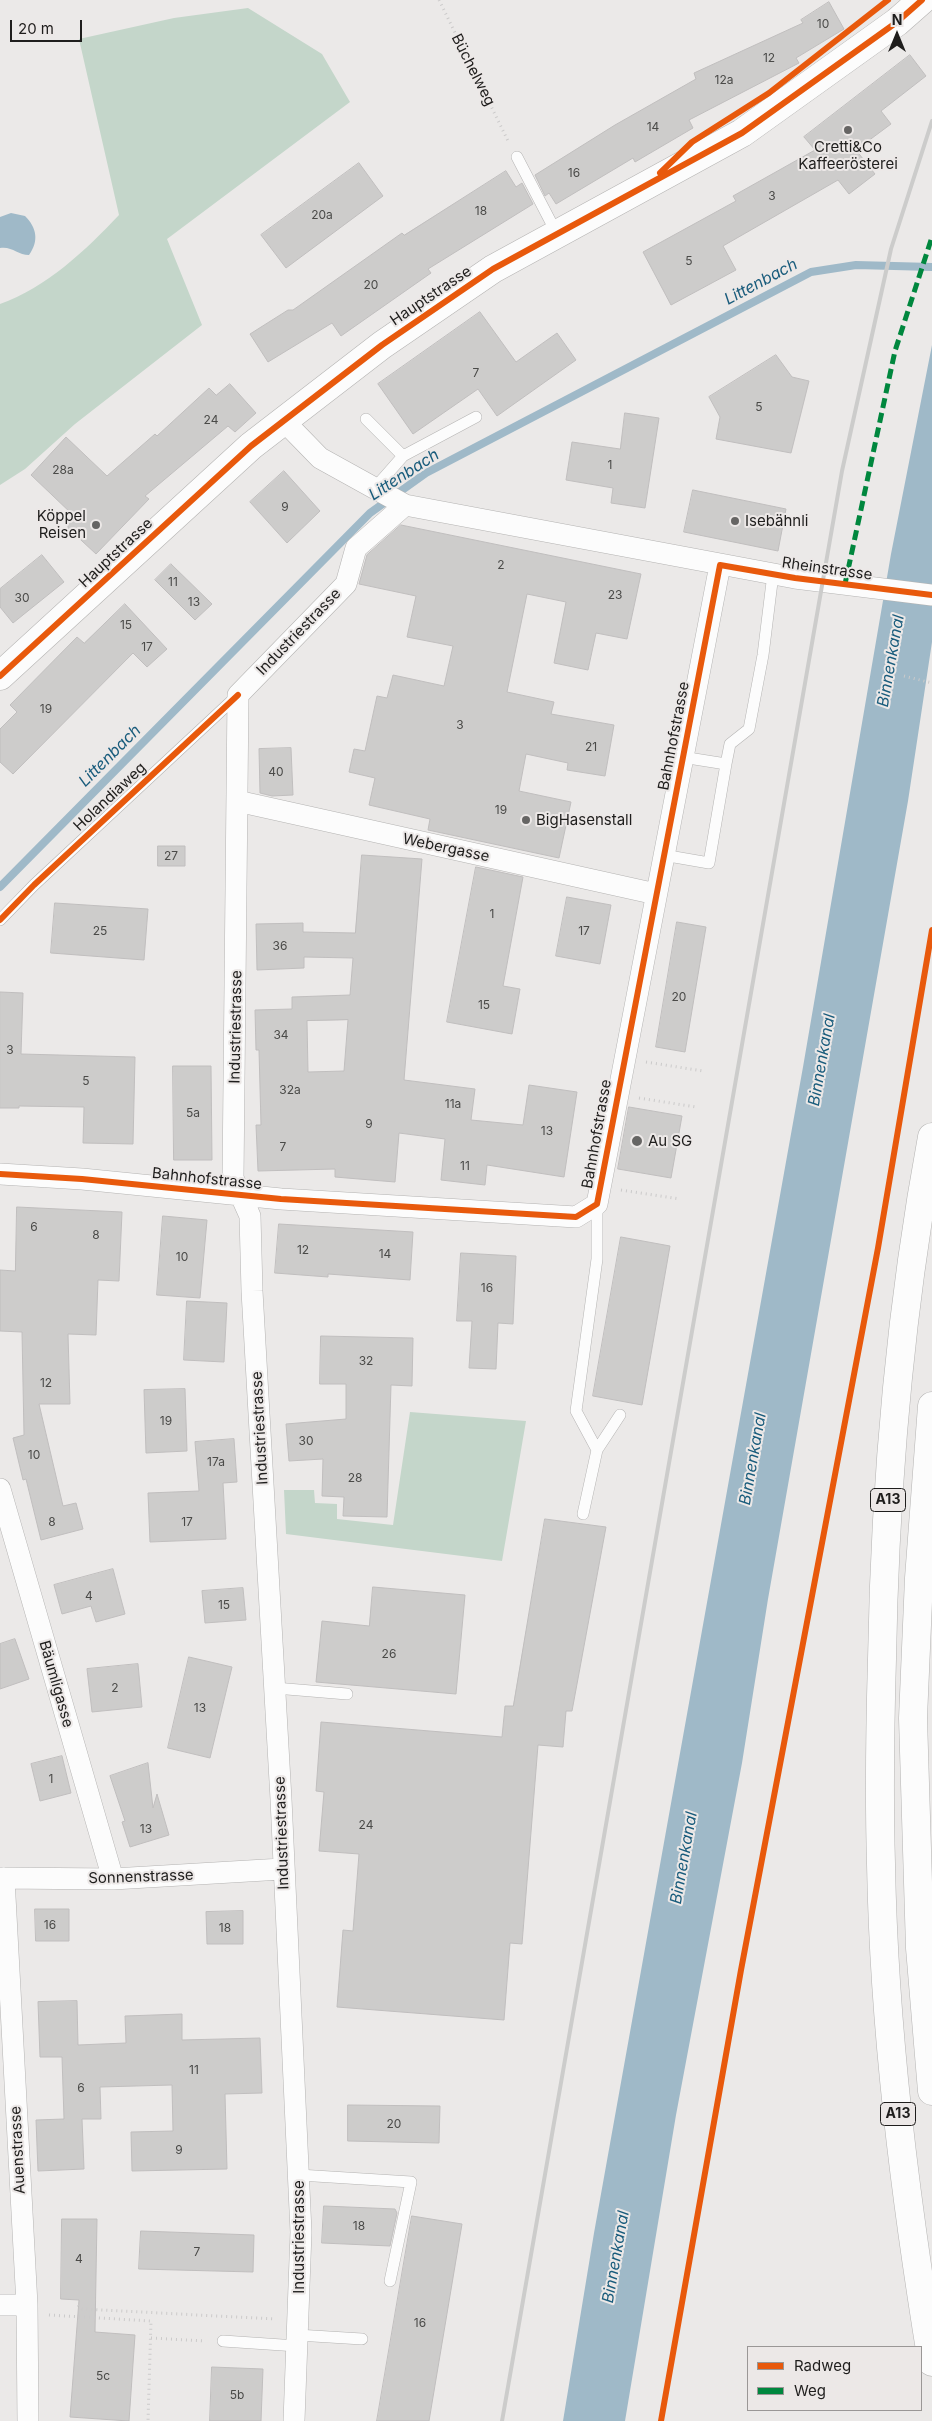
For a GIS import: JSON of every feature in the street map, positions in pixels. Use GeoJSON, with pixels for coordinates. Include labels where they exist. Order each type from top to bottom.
{"type":"FeatureCollection","features":[{"type":"Feature","properties":{"kind":"main road","name":"Hauptstrasse"},"geometry":{"type":"LineString","coordinates":[[0,676],[251,446],[382,344],[493,269],[742,133],[897,22],[922,0]]}},
{"type":"Feature","properties":{"kind":"main road","name":"A13"},"geometry":{"type":"LineString","coordinates":[[932,1137],[905,1307],[890,1467],[883,1588],[880,1737],[881,1865],[888,2001],[900,2144],[932,2362]]}},
{"type":"Feature","properties":{"kind":"main road","name":"A13"},"geometry":{"type":"LineString","coordinates":[[932,1406],[919,1578],[913,1718],[932,2091]]}},
{"type":"Feature","properties":{"kind":"street","name":"Rheinstrasse"},"geometry":{"type":"LineString","coordinates":[[283,420],[320,458],[404,505],[720,565],[932,595]]}},
{"type":"Feature","properties":{"kind":"street","name":"Industriestrasse"},"geometry":{"type":"LineString","coordinates":[[294,2421],[302,2232],[252,1300],[250,1216],[238,1194],[233,1178],[238,695],[346,584],[356,548],[404,505]]}},
{"type":"Feature","properties":{"kind":"street","name":"Bahnhofstrasse"},"geometry":{"type":"LineString","coordinates":[[0,1174],[281,1199],[576,1217],[597,1204],[616,1094],[720,565]]}},
{"type":"Feature","properties":{"kind":"street","name":"Webergasse"},"geometry":{"type":"LineString","coordinates":[[237,801],[656,894]]}},
{"type":"Feature","properties":{"kind":"street","name":"Bäumligasse"},"geometry":{"type":"LineString","coordinates":[[0,1489],[113,1879]]}},
{"type":"Feature","properties":{"kind":"street","name":"Sonnenstrasse"},"geometry":{"type":"LineString","coordinates":[[2,1878],[113,1879],[282,1869]]}},
{"type":"Feature","properties":{"kind":"street","name":"Auenstrasse"},"geometry":{"type":"LineString","coordinates":[[2,1878],[8,2101],[27,2310],[28,2421]]}},
{"type":"Feature","properties":{"kind":"street"},"geometry":{"type":"LineString","coordinates":[[0,2305],[27,2310]]}},
{"type":"Feature","properties":{"kind":"lane"},"geometry":{"type":"LineString","coordinates":[[517,157],[556,234]]}},
{"type":"Feature","properties":{"kind":"lane"},"geometry":{"type":"LineString","coordinates":[[375,490],[403,456],[476,418]]}},
{"type":"Feature","properties":{"kind":"lane"},"geometry":{"type":"LineString","coordinates":[[366,420],[403,456]]}},
{"type":"Feature","properties":{"kind":"lane"},"geometry":{"type":"LineString","coordinates":[[664,855],[709,863],[730,744],[749,729],[763,655],[773,574]]}},
{"type":"Feature","properties":{"kind":"lane","name":"Holandiaweg"},"geometry":{"type":"LineString","coordinates":[[0,920],[34,885],[238,695]]}},
{"type":"Feature","properties":{"kind":"lane"},"geometry":{"type":"LineString","coordinates":[[682,757],[726,764]]}},
{"type":"Feature","properties":{"kind":"lane"},"geometry":{"type":"LineString","coordinates":[[597,1204],[597,1259],[576,1411],[597,1450]]}},
{"type":"Feature","properties":{"kind":"lane"},"geometry":{"type":"LineString","coordinates":[[583,1514],[597,1450],[620,1415]]}},
{"type":"Feature","properties":{"kind":"lane"},"geometry":{"type":"LineString","coordinates":[[274,1688],[347,1694]]}},
{"type":"Feature","properties":{"kind":"lane"},"geometry":{"type":"LineString","coordinates":[[299,2175],[411,2182],[390,2281]]}},
{"type":"Feature","properties":{"kind":"lane"},"geometry":{"type":"LineString","coordinates":[[223,2342],[362,2339]]}},
{"type":"Feature","properties":{"kind":"path"},"geometry":{"type":"LineString","coordinates":[[904,676],[932,683]]}},
{"type":"Feature","properties":{"kind":"path"},"geometry":{"type":"LineString","coordinates":[[623,1059],[702,1071]]}},
{"type":"Feature","properties":{"kind":"path"},"geometry":{"type":"LineString","coordinates":[[616,1094],[696,1107]]}},
{"type":"Feature","properties":{"kind":"path"},"geometry":{"type":"LineString","coordinates":[[612,1188],[680,1199]]}},
{"type":"Feature","properties":{"kind":"path"},"geometry":{"type":"LineString","coordinates":[[78,2305],[82,2309],[280,2319]]}},
{"type":"Feature","properties":{"kind":"path"},"geometry":{"type":"LineString","coordinates":[[27,2310],[151,2321],[148,2421]]}},
{"type":"Feature","properties":{"kind":"path"},"geometry":{"type":"LineString","coordinates":[[151,2338],[223,2342]]}},
{"type":"Feature","properties":{"kind":"green space"},"geometry":{"type":"Polygon","coordinates":[[[248,8],[322,54],[350,102],[167,239],[202,325],[75,424],[25,469],[0,485],[0,304],[33,288],[64,267],[119,215],[79,39],[174,18],[248,8]]]}},
{"type":"Feature","properties":{"kind":"green space"},"geometry":{"type":"Polygon","coordinates":[[[410,1412],[526,1421],[502,1561],[286,1534],[284,1490],[314,1490],[315,1503],[337,1504],[337,1519],[393,1525],[410,1412]]]}},
{"type":"Feature","properties":{"kind":"water"},"geometry":{"type":"Polygon","coordinates":[[[11,213],[25,216],[32,225],[35,240],[29,255],[8,248],[0,248],[0,217],[11,213]]]}},
{"type":"Feature","properties":{"kind":"water","name":"Binnenkanal"},"geometry":{"type":"Polygon","coordinates":[[[932,345],[932,642],[908,801],[768,1599],[742,1763],[676,2115],[625,2421],[563,2421],[594,2233],[803,1067],[891,554],[932,345]]]}},
{"type":"Feature","properties":{"kind":"building"},"geometry":{"type":"Polygon","coordinates":[[[829,2],[844,29],[796,58],[799,63],[689,120],[693,128],[635,162],[633,158],[556,204],[549,193],[545,196],[535,175],[615,125],[696,79],[694,73],[803,23],[801,20],[829,2]]]}},
{"type":"Feature","properties":{"kind":"building"},"geometry":{"type":"Polygon","coordinates":[[[910,55],[926,76],[881,111],[891,124],[856,150],[875,174],[849,194],[838,180],[723,246],[736,270],[671,305],[643,252],[736,201],[733,196],[815,150],[804,137],[910,55]]]}},
{"type":"Feature","properties":{"kind":"building"},"geometry":{"type":"Polygon","coordinates":[[[359,163],[383,196],[286,268],[261,235],[359,163]]]}},
{"type":"Feature","properties":{"kind":"building"},"geometry":{"type":"Polygon","coordinates":[[[506,171],[516,187],[522,183],[533,204],[428,269],[431,273],[341,336],[332,323],[268,362],[250,334],[288,310],[293,310],[402,233],[404,235],[506,171]]]}},
{"type":"Feature","properties":{"kind":"building"},"geometry":{"type":"Polygon","coordinates":[[[480,312],[516,362],[557,333],[576,360],[497,416],[478,389],[413,434],[378,384],[480,312]]]}},
{"type":"Feature","properties":{"kind":"building"},"geometry":{"type":"Polygon","coordinates":[[[776,355],[792,377],[809,381],[791,453],[716,439],[720,417],[709,397],[776,355]]]}},
{"type":"Feature","properties":{"kind":"building"},"geometry":{"type":"Polygon","coordinates":[[[230,384],[256,413],[235,432],[228,426],[145,496],[149,499],[96,554],[68,528],[68,520],[73,515],[31,475],[66,437],[107,476],[155,434],[157,436],[209,388],[216,395],[230,384]]]}},
{"type":"Feature","properties":{"kind":"building"},"geometry":{"type":"Polygon","coordinates":[[[625,413],[659,418],[645,508],[611,503],[613,488],[566,480],[572,442],[620,449],[625,413]]]}},
{"type":"Feature","properties":{"kind":"building"},"geometry":{"type":"Polygon","coordinates":[[[284,471],[320,511],[287,543],[250,502],[284,471]]]}},
{"type":"Feature","properties":{"kind":"building","name":"Isebähnli"},"geometry":{"type":"Polygon","coordinates":[[[693,490],[786,509],[778,551],[684,532],[693,490]]]}},
{"type":"Feature","properties":{"kind":"building"},"geometry":{"type":"Polygon","coordinates":[[[401,525],[641,574],[627,639],[596,633],[588,670],[554,663],[566,602],[527,594],[507,692],[554,702],[551,714],[614,725],[605,776],[567,770],[568,763],[526,754],[519,791],[571,802],[559,858],[428,830],[430,819],[369,805],[375,778],[349,772],[354,749],[365,751],[377,696],[387,698],[393,675],[444,686],[453,646],[407,637],[416,596],[359,584],[367,555],[401,525]]]}},
{"type":"Feature","properties":{"kind":"building"},"geometry":{"type":"Polygon","coordinates":[[[42,555],[64,582],[13,623],[0,607],[0,589],[42,555]]]}},
{"type":"Feature","properties":{"kind":"building"},"geometry":{"type":"Polygon","coordinates":[[[171,564],[212,604],[195,620],[155,580],[171,564]]]}},
{"type":"Feature","properties":{"kind":"building"},"geometry":{"type":"Polygon","coordinates":[[[125,604],[167,649],[147,667],[133,653],[13,774],[0,762],[0,729],[17,712],[10,705],[77,637],[84,643],[125,604]]]}},
{"type":"Feature","properties":{"kind":"building"},"geometry":{"type":"Polygon","coordinates":[[[291,748],[293,795],[272,796],[260,793],[259,749],[291,748]]]}},
{"type":"Feature","properties":{"kind":"building"},"geometry":{"type":"Polygon","coordinates":[[[158,846],[185,846],[185,866],[158,866],[158,846]]]}},
{"type":"Feature","properties":{"kind":"building"},"geometry":{"type":"Polygon","coordinates":[[[362,855],[422,859],[404,1080],[475,1089],[471,1120],[523,1125],[529,1085],[577,1092],[564,1177],[487,1165],[485,1185],[441,1180],[445,1139],[399,1133],[395,1182],[335,1177],[335,1169],[258,1171],[256,1125],[261,1125],[259,1050],[256,1050],[255,1010],[292,1009],[292,997],[350,995],[353,958],[304,957],[304,968],[257,970],[256,924],[303,923],[303,932],[355,933],[362,855]],[[348,1020],[307,1021],[308,1072],[344,1071],[348,1020]]]}},
{"type":"Feature","properties":{"kind":"building"},"geometry":{"type":"Polygon","coordinates":[[[476,867],[523,877],[503,986],[520,989],[512,1034],[447,1022],[476,867]]]}},
{"type":"Feature","properties":{"kind":"building"},"geometry":{"type":"Polygon","coordinates":[[[567,897],[611,905],[600,964],[556,956],[567,897]]]}},
{"type":"Feature","properties":{"kind":"building"},"geometry":{"type":"Polygon","coordinates":[[[55,903],[148,909],[144,960],[51,953],[55,903]]]}},
{"type":"Feature","properties":{"kind":"building"},"geometry":{"type":"Polygon","coordinates":[[[677,922],[706,927],[685,1052],[656,1047],[677,922]]]}},
{"type":"Feature","properties":{"kind":"building"},"geometry":{"type":"Polygon","coordinates":[[[0,992],[23,993],[21,1054],[135,1057],[133,1144],[83,1143],[84,1107],[19,1106],[19,1108],[0,1108],[0,992]]]}},
{"type":"Feature","properties":{"kind":"building"},"geometry":{"type":"Polygon","coordinates":[[[173,1066],[211,1066],[212,1160],[174,1160],[173,1066]]]}},
{"type":"Feature","properties":{"kind":"building"},"geometry":{"type":"Polygon","coordinates":[[[629,1107],[682,1116],[671,1178],[618,1169],[629,1107]]]}},
{"type":"Feature","properties":{"kind":"building"},"geometry":{"type":"Polygon","coordinates":[[[17,1207],[122,1212],[119,1281],[98,1280],[96,1335],[68,1334],[70,1404],[39,1404],[63,1506],[76,1503],[83,1529],[41,1540],[26,1479],[23,1480],[13,1438],[24,1435],[22,1332],[0,1331],[0,1270],[15,1271],[17,1207]]]}},
{"type":"Feature","properties":{"kind":"building"},"geometry":{"type":"Polygon","coordinates":[[[163,1216],[207,1220],[200,1298],[157,1295],[163,1216]]]}},
{"type":"Feature","properties":{"kind":"building"},"geometry":{"type":"Polygon","coordinates":[[[279,1224],[413,1232],[410,1280],[328,1274],[328,1277],[275,1273],[279,1224]]]}},
{"type":"Feature","properties":{"kind":"building"},"geometry":{"type":"Polygon","coordinates":[[[621,1237],[670,1246],[642,1405],[593,1396],[621,1237]]]}},
{"type":"Feature","properties":{"kind":"building"},"geometry":{"type":"Polygon","coordinates":[[[461,1253],[516,1256],[513,1324],[498,1323],[496,1369],[469,1368],[472,1321],[457,1321],[461,1253]]]}},
{"type":"Feature","properties":{"kind":"building"},"geometry":{"type":"Polygon","coordinates":[[[187,1301],[227,1303],[224,1362],[184,1360],[187,1301]]]}},
{"type":"Feature","properties":{"kind":"building"},"geometry":{"type":"Polygon","coordinates":[[[321,1336],[413,1338],[412,1386],[391,1385],[387,1517],[343,1516],[344,1497],[322,1496],[323,1459],[289,1461],[286,1424],[346,1419],[346,1384],[320,1384],[321,1336]]]}},
{"type":"Feature","properties":{"kind":"building"},"geometry":{"type":"Polygon","coordinates":[[[185,1389],[187,1451],[146,1453],[144,1390],[185,1389]]]}},
{"type":"Feature","properties":{"kind":"building"},"geometry":{"type":"Polygon","coordinates":[[[234,1439],[237,1482],[223,1483],[226,1539],[150,1542],[148,1493],[199,1491],[195,1442],[234,1439]]]}},
{"type":"Feature","properties":{"kind":"building"},"geometry":{"type":"Polygon","coordinates":[[[545,1519],[606,1527],[572,1711],[566,1711],[563,1747],[538,1745],[522,1944],[510,1943],[504,2020],[337,2007],[343,1930],[353,1931],[359,1854],[319,1851],[324,1792],[316,1791],[321,1722],[502,1737],[505,1706],[513,1706],[545,1519]]]}},
{"type":"Feature","properties":{"kind":"building"},"geometry":{"type":"Polygon","coordinates":[[[113,1569],[125,1614],[96,1622],[91,1606],[62,1614],[54,1585],[113,1569]]]}},
{"type":"Feature","properties":{"kind":"building"},"geometry":{"type":"Polygon","coordinates":[[[373,1587],[465,1595],[456,1694],[316,1682],[322,1621],[369,1626],[373,1587]]]}},
{"type":"Feature","properties":{"kind":"building"},"geometry":{"type":"Polygon","coordinates":[[[243,1588],[246,1620],[205,1623],[202,1591],[243,1588]]]}},
{"type":"Feature","properties":{"kind":"building"},"geometry":{"type":"Polygon","coordinates":[[[15,1639],[29,1679],[0,1689],[0,1644],[15,1639]]]}},
{"type":"Feature","properties":{"kind":"building"},"geometry":{"type":"Polygon","coordinates":[[[189,1657],[232,1667],[210,1758],[168,1748],[189,1657]]]}},
{"type":"Feature","properties":{"kind":"building"},"geometry":{"type":"Polygon","coordinates":[[[138,1664],[142,1707],[92,1712],[87,1669],[138,1664]]]}},
{"type":"Feature","properties":{"kind":"building"},"geometry":{"type":"Polygon","coordinates":[[[62,1756],[71,1793],[40,1801],[31,1764],[62,1756]]]}},
{"type":"Feature","properties":{"kind":"building"},"geometry":{"type":"Polygon","coordinates":[[[148,1763],[153,1808],[157,1794],[169,1835],[130,1847],[122,1822],[125,1821],[110,1776],[148,1763]]]}},
{"type":"Feature","properties":{"kind":"building"},"geometry":{"type":"Polygon","coordinates":[[[35,1909],[69,1909],[69,1941],[36,1941],[35,1909]]]}},
{"type":"Feature","properties":{"kind":"building"},"geometry":{"type":"Polygon","coordinates":[[[243,1911],[243,1944],[207,1944],[206,1912],[243,1911]]]}},
{"type":"Feature","properties":{"kind":"building"},"geometry":{"type":"Polygon","coordinates":[[[77,2001],[78,2045],[126,2043],[125,2016],[182,2014],[182,2040],[260,2038],[262,2093],[225,2094],[227,2169],[132,2171],[131,2132],[173,2131],[172,2085],[100,2087],[101,2119],[82,2119],[84,2169],[38,2171],[36,2120],[64,2119],[62,2057],[40,2057],[38,2002],[77,2001]]]}},
{"type":"Feature","properties":{"kind":"building"},"geometry":{"type":"Polygon","coordinates":[[[348,2105],[440,2106],[439,2143],[348,2141],[348,2105]]]}},
{"type":"Feature","properties":{"kind":"building"},"geometry":{"type":"Polygon","coordinates":[[[324,2206],[395,2209],[397,2213],[390,2246],[322,2243],[324,2206]]]}},
{"type":"Feature","properties":{"kind":"building"},"geometry":{"type":"Polygon","coordinates":[[[412,2216],[462,2224],[429,2421],[377,2421],[412,2216]]]}},
{"type":"Feature","properties":{"kind":"building"},"geometry":{"type":"Polygon","coordinates":[[[62,2219],[97,2219],[95,2332],[135,2335],[129,2421],[70,2417],[79,2300],[61,2299],[62,2219]]]}},
{"type":"Feature","properties":{"kind":"building"},"geometry":{"type":"Polygon","coordinates":[[[141,2231],[254,2235],[253,2272],[139,2269],[141,2231]]]}},
{"type":"Feature","properties":{"kind":"building"},"geometry":{"type":"Polygon","coordinates":[[[212,2367],[263,2369],[261,2421],[210,2421],[212,2367]]]}},
{"type":"Feature","properties":{"kind":"waterway","name":"Littenbach"},"geometry":{"type":"LineString","coordinates":[[0,887],[370,513],[426,473],[811,272],[856,265],[932,267]]}},
{"type":"Feature","properties":{"kind":"railway"},"geometry":{"type":"LineString","coordinates":[[502,2421],[842,471],[891,249],[932,121]]}},
{"type":"Feature","properties":{"kind":"marked path"},"geometry":{"type":"LineString","coordinates":[[845,584],[895,351],[932,237]]}},
{"type":"Feature","properties":{"kind":"cycle path"},"geometry":{"type":"LineString","coordinates":[[660,173],[692,142],[769,93],[888,0]]}},
{"type":"Feature","properties":{"kind":"cycle path"},"geometry":{"type":"LineString","coordinates":[[0,676],[251,446],[382,345],[493,269],[742,133],[897,22],[922,0]]}},
{"type":"Feature","properties":{"kind":"cycle path"},"geometry":{"type":"LineString","coordinates":[[0,1174],[82,1179],[281,1199],[576,1217],[597,1204],[720,565],[795,578],[932,595]]}},
{"type":"Feature","properties":{"kind":"cycle path"},"geometry":{"type":"LineString","coordinates":[[0,920],[34,885],[238,695]]}},
{"type":"Feature","properties":{"kind":"cycle path"},"geometry":{"type":"LineString","coordinates":[[661,2421],[741,1970],[878,1248],[932,930]]}},
{"type":"Feature","properties":{"kind":"place","name":"Cretti&Co Kaffeerösterei"},"geometry":{"type":"Point","coordinates":[848,130]}},
{"type":"Feature","properties":{"kind":"place","name":"Isebähnli"},"geometry":{"type":"Point","coordinates":[735,521]}},
{"type":"Feature","properties":{"kind":"place","name":"Köppel Reisen"},"geometry":{"type":"Point","coordinates":[96,525]}},
{"type":"Feature","properties":{"kind":"place","name":"BigHasenstall"},"geometry":{"type":"Point","coordinates":[526,820]}},
{"type":"Feature","properties":{"kind":"place","name":"Au SG"},"geometry":{"type":"Point","coordinates":[637,1141]}}]}
